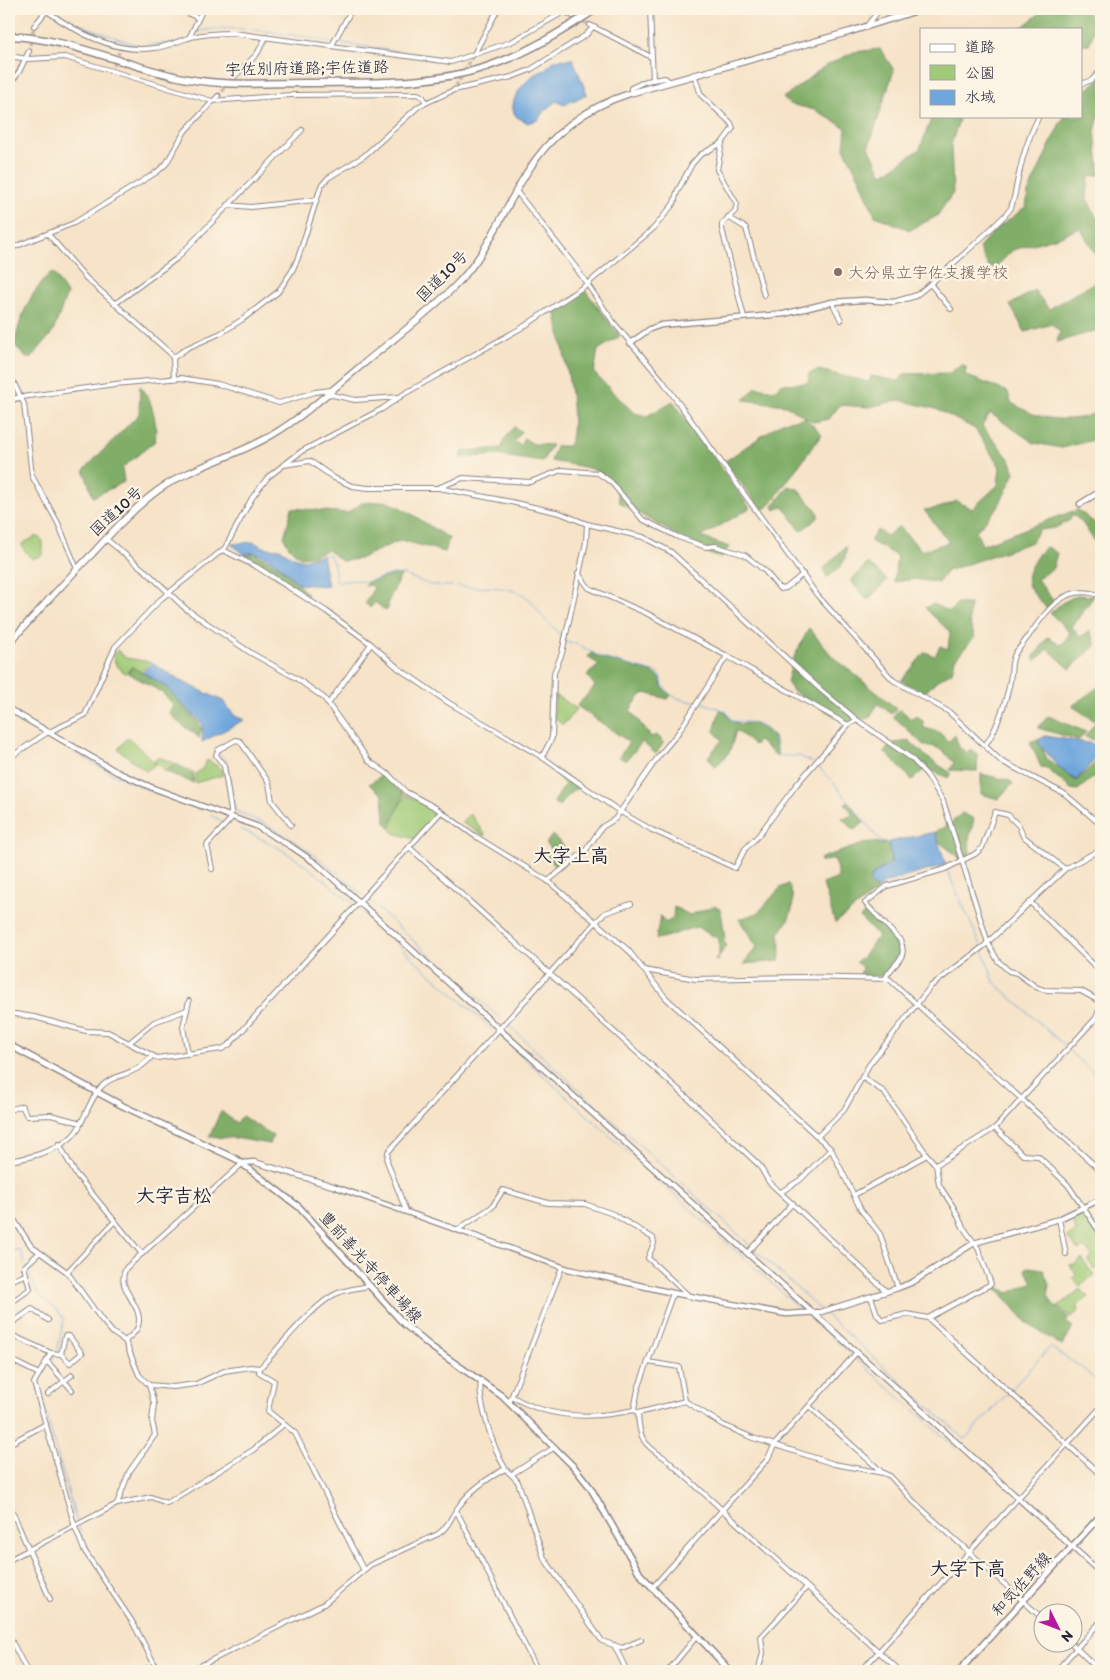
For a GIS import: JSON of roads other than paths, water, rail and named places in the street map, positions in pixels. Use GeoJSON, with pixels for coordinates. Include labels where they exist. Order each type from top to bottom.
{"type":"FeatureCollection","features":[{"type":"Feature","properties":{"kind":"highway","name":"宇佐別府道路;宇佐道路"},"geometry":{"type":"LineString","coordinates":[[9,36],[65,44],[160,73],[203,82],[394,81],[426,79],[487,67],[527,51],[550,39],[596,9]]}},
{"type":"Feature","properties":{"kind":"highway","name":"国道10号"},"geometry":{"type":"LineString","coordinates":[[9,643],[134,510],[165,486],[270,436],[329,392],[458,284],[491,240],[516,191],[535,160],[562,131],[589,111],[631,93],[866,27],[922,9]]}},
{"type":"Feature","properties":{"kind":"main road","name":"豊前善光寺停車場線"},"geometry":{"type":"LineString","coordinates":[[9,1045],[98,1093],[242,1163],[307,1215],[368,1286],[419,1337],[481,1380],[509,1403],[555,1447],[590,1487],[628,1556],[652,1588],[730,1671]]}},
{"type":"Feature","properties":{"kind":"main road","name":"和気佐野線"},"geometry":{"type":"LineString","coordinates":[[959,1671],[1101,1514]]}},
{"type":"Feature","properties":{"kind":"street"},"geometry":{"type":"LineString","coordinates":[[179,9],[198,18]]}},
{"type":"Feature","properties":{"kind":"street"},"geometry":{"type":"LineString","coordinates":[[189,38],[203,9]]}},
{"type":"Feature","properties":{"kind":"street"},"geometry":{"type":"LineString","coordinates":[[332,45],[352,9]]}},
{"type":"Feature","properties":{"kind":"street"},"geometry":{"type":"LineString","coordinates":[[474,54],[498,9]]}},
{"type":"Feature","properties":{"kind":"street"},"geometry":{"type":"LineString","coordinates":[[559,9],[567,10],[573,16]]}},
{"type":"Feature","properties":{"kind":"street"},"geometry":{"type":"LineString","coordinates":[[650,9],[652,80]]}},
{"type":"Feature","properties":{"kind":"street"},"geometry":{"type":"LineString","coordinates":[[866,27],[880,9]]}},
{"type":"Feature","properties":{"kind":"street"},"geometry":{"type":"LineString","coordinates":[[34,26],[36,20],[48,10],[70,28],[120,50],[153,48],[205,34],[233,33],[448,62],[511,42],[567,10]]}},
{"type":"Feature","properties":{"kind":"street"},"geometry":{"type":"LineString","coordinates":[[174,358],[186,348],[221,333],[278,292],[298,258],[321,186],[328,178],[364,156],[426,103],[455,88],[512,77],[530,70],[552,58],[592,26],[651,57]]}},
{"type":"Feature","properties":{"kind":"street"},"geometry":{"type":"LineString","coordinates":[[236,75],[257,54],[266,37]]}},
{"type":"Feature","properties":{"kind":"street"},"geometry":{"type":"LineString","coordinates":[[9,85],[28,59],[29,51]]}},
{"type":"Feature","properties":{"kind":"street"},"geometry":{"type":"LineString","coordinates":[[9,56],[28,59],[64,57],[212,101],[291,95],[418,94],[423,96],[426,103]]}},
{"type":"Feature","properties":{"kind":"street"},"geometry":{"type":"LineString","coordinates":[[113,72],[114,66]]}},
{"type":"Feature","properties":{"kind":"street"},"geometry":{"type":"LineString","coordinates":[[1082,84],[1092,80],[1101,70]]}},
{"type":"Feature","properties":{"kind":"street"},"geometry":{"type":"LineString","coordinates":[[9,758],[45,734],[85,715],[115,647],[135,624],[168,593],[223,550],[257,489],[283,465],[302,451],[382,409],[523,327],[586,285],[654,228],[674,203],[677,192],[692,164],[700,155],[722,143],[733,128],[731,123],[701,94],[694,74]]}},
{"type":"Feature","properties":{"kind":"street"},"geometry":{"type":"LineString","coordinates":[[631,93],[632,88],[652,80],[667,78],[669,82]]}},
{"type":"Feature","properties":{"kind":"street"},"geometry":{"type":"LineString","coordinates":[[9,249],[74,223],[158,172],[169,160],[185,131],[218,96]]}},
{"type":"Feature","properties":{"kind":"street"},"geometry":{"type":"LineString","coordinates":[[630,343],[650,329],[661,326],[784,314],[832,302],[864,300],[894,302],[915,296],[931,285],[959,257],[1005,217],[1012,202],[1022,161],[1038,118]]}},
{"type":"Feature","properties":{"kind":"street"},"geometry":{"type":"LineString","coordinates":[[116,303],[176,259],[302,130]]}},
{"type":"Feature","properties":{"kind":"street"},"geometry":{"type":"LineString","coordinates":[[722,143],[717,170],[737,204],[735,211],[722,224],[722,229],[744,317]]}},
{"type":"Feature","properties":{"kind":"street"},"geometry":{"type":"LineString","coordinates":[[516,191],[574,265],[586,285],[630,343],[662,380],[826,606],[893,680],[949,712],[985,745],[990,753],[1013,769],[1074,800],[1101,826]]}},
{"type":"Feature","properties":{"kind":"street"},"geometry":{"type":"LineString","coordinates":[[228,206],[251,207],[315,200]]}},
{"type":"Feature","properties":{"kind":"street"},"geometry":{"type":"LineString","coordinates":[[728,217],[744,225],[748,232],[764,295]]}},
{"type":"Feature","properties":{"kind":"street"},"geometry":{"type":"LineString","coordinates":[[48,234],[82,274],[116,303],[174,358],[174,379]]}},
{"type":"Feature","properties":{"kind":"street"},"geometry":{"type":"LineString","coordinates":[[931,285],[951,309]]}},
{"type":"Feature","properties":{"kind":"street"},"geometry":{"type":"LineString","coordinates":[[832,302],[841,320]]}},
{"type":"Feature","properties":{"kind":"street"},"geometry":{"type":"LineString","coordinates":[[9,373],[22,397],[32,476],[58,524],[77,569]]}},
{"type":"Feature","properties":{"kind":"street"},"geometry":{"type":"LineString","coordinates":[[9,400],[174,379],[212,383],[278,403],[315,392],[329,392],[355,400],[400,397]]}},
{"type":"Feature","properties":{"kind":"street"},"geometry":{"type":"LineString","coordinates":[[1101,446],[1101,466]]}},
{"type":"Feature","properties":{"kind":"street"},"geometry":{"type":"LineString","coordinates":[[283,465],[310,461],[334,478],[352,486],[368,488],[439,488],[560,513],[588,524],[643,537],[671,552],[857,720],[911,758],[932,781],[943,801],[962,862],[984,946],[1009,972],[1017,973],[1036,988],[1082,991],[1101,1004],[1096,1018],[994,1128],[936,1165]]}},
{"type":"Feature","properties":{"kind":"street"},"geometry":{"type":"LineString","coordinates":[[439,488],[463,478],[530,482],[562,470],[598,473],[611,482],[642,520],[678,537],[706,547],[715,546],[745,555],[765,571],[780,589],[786,588],[803,574]]}},
{"type":"Feature","properties":{"kind":"street"},"geometry":{"type":"LineString","coordinates":[[1080,504],[1101,491]]}},
{"type":"Feature","properties":{"kind":"street"},"geometry":{"type":"LineString","coordinates":[[542,757],[552,738],[553,678],[562,653],[586,542],[588,524]]}},
{"type":"Feature","properties":{"kind":"street"},"geometry":{"type":"LineString","coordinates":[[106,539],[144,569],[168,593],[228,638],[296,678],[329,703],[339,721],[369,760],[389,775],[406,792],[441,812],[548,881],[628,950],[666,998],[831,1149],[861,1210],[880,1234],[898,1288]]}},
{"type":"Feature","properties":{"kind":"street"},"geometry":{"type":"LineString","coordinates":[[223,550],[257,567],[326,611],[371,644],[398,668],[450,703],[542,757],[619,811],[652,830],[735,868],[745,849],[848,725],[857,720]]}},
{"type":"Feature","properties":{"kind":"street"},"geometry":{"type":"LineString","coordinates":[[578,573],[584,582],[597,592],[646,613],[727,656],[848,725]]}},
{"type":"Feature","properties":{"kind":"street"},"geometry":{"type":"LineString","coordinates":[[985,745],[998,720],[1011,675],[1011,661],[1016,652],[1058,600],[1080,591],[1101,596]]}},
{"type":"Feature","properties":{"kind":"street"},"geometry":{"type":"LineString","coordinates":[[329,703],[371,644]]}},
{"type":"Feature","properties":{"kind":"street"},"geometry":{"type":"LineString","coordinates":[[548,881],[586,850],[602,827],[610,824],[670,740],[678,734],[727,656]]}},
{"type":"Feature","properties":{"kind":"street"},"geometry":{"type":"LineString","coordinates":[[9,709],[45,734],[126,776],[256,826],[292,846],[332,876],[356,904],[751,1249],[854,1355],[1019,1498],[1101,1573]]}},
{"type":"Feature","properties":{"kind":"street"},"geometry":{"type":"LineString","coordinates":[[212,868],[207,845],[229,823],[231,816],[224,766],[216,755],[218,750],[238,740],[267,778],[272,802],[291,825]]}},
{"type":"Feature","properties":{"kind":"street"},"geometry":{"type":"LineString","coordinates":[[9,1013],[34,1017],[86,1031],[108,1032],[152,1056],[162,1059],[220,1050],[227,1046],[441,812]]}},
{"type":"Feature","properties":{"kind":"street"},"geometry":{"type":"LineString","coordinates":[[886,977],[901,960],[903,949],[900,940],[865,903],[888,886],[946,869],[962,862],[982,848],[995,812],[1010,816],[1019,826],[1022,836],[1065,869]]}},
{"type":"Feature","properties":{"kind":"street"},"geometry":{"type":"LineString","coordinates":[[409,847],[691,1101],[759,1165],[769,1182],[886,1291]]}},
{"type":"Feature","properties":{"kind":"street"},"geometry":{"type":"LineString","coordinates":[[818,1136],[844,1110],[869,1065],[931,986],[984,946],[1065,869],[1101,849]]}},
{"type":"Feature","properties":{"kind":"street"},"geometry":{"type":"LineString","coordinates":[[1031,903],[1101,972]]}},
{"type":"Feature","properties":{"kind":"street"},"geometry":{"type":"LineString","coordinates":[[406,1211],[386,1160],[388,1152],[596,922],[605,913],[631,904]]}},
{"type":"Feature","properties":{"kind":"street"},"geometry":{"type":"LineString","coordinates":[[644,970],[696,979],[886,977],[1101,1171]]}},
{"type":"Feature","properties":{"kind":"street"},"geometry":{"type":"LineString","coordinates":[[188,1054],[183,1027],[189,1001]]}},
{"type":"Feature","properties":{"kind":"street"},"geometry":{"type":"LineString","coordinates":[[129,1043],[154,1022],[187,1010]]}},
{"type":"Feature","properties":{"kind":"street"},"geometry":{"type":"LineString","coordinates":[[1096,1018],[1101,1022]]}},
{"type":"Feature","properties":{"kind":"street"},"geometry":{"type":"LineString","coordinates":[[9,1161],[23,1159],[59,1144],[73,1135],[99,1089],[138,1070],[152,1056]]}},
{"type":"Feature","properties":{"kind":"street"},"geometry":{"type":"LineString","coordinates":[[862,1077],[884,1092],[927,1155],[936,1165],[939,1185],[954,1208],[963,1228],[974,1243],[991,1284],[928,1318]]}},
{"type":"Feature","properties":{"kind":"street"},"geometry":{"type":"LineString","coordinates":[[9,1110],[22,1106],[27,1116],[51,1115],[81,1123]]}},
{"type":"Feature","properties":{"kind":"street"},"geometry":{"type":"LineString","coordinates":[[994,1128],[1023,1155],[1038,1156],[1068,1185],[1101,1234]]}},
{"type":"Feature","properties":{"kind":"street"},"geometry":{"type":"LineString","coordinates":[[59,1144],[76,1173],[142,1254]]}},
{"type":"Feature","properties":{"kind":"street"},"geometry":{"type":"LineString","coordinates":[[781,1192],[800,1180],[831,1149]]}},
{"type":"Feature","properties":{"kind":"street"},"geometry":{"type":"LineString","coordinates":[[854,1195],[927,1155]]}},
{"type":"Feature","properties":{"kind":"street"},"geometry":{"type":"LineString","coordinates":[[125,1341],[137,1329],[139,1313],[127,1294],[124,1275],[126,1268],[242,1163],[254,1162],[288,1172],[406,1211],[562,1267],[673,1293],[775,1313],[815,1313],[898,1288],[913,1282],[974,1243],[1059,1219],[1084,1209],[1101,1198]]}},
{"type":"Feature","properties":{"kind":"street"},"geometry":{"type":"LineString","coordinates":[[457,1230],[492,1208],[503,1190],[548,1203],[585,1204],[613,1214],[653,1238],[654,1243],[648,1258],[689,1296]]}},
{"type":"Feature","properties":{"kind":"street"},"geometry":{"type":"LineString","coordinates":[[751,1249],[793,1203]]}},
{"type":"Feature","properties":{"kind":"street"},"geometry":{"type":"LineString","coordinates":[[9,1212],[30,1244],[39,1253],[66,1272],[101,1319],[114,1333],[125,1341],[140,1375],[149,1384],[154,1404],[152,1421],[155,1435],[129,1472],[117,1504]]}},
{"type":"Feature","properties":{"kind":"street"},"geometry":{"type":"LineString","coordinates":[[1059,1219],[1066,1254]]}},
{"type":"Feature","properties":{"kind":"street"},"geometry":{"type":"LineString","coordinates":[[66,1272],[114,1222]]}},
{"type":"Feature","properties":{"kind":"street"},"geometry":{"type":"LineString","coordinates":[[9,1304],[30,1289],[24,1267],[39,1253]]}},
{"type":"Feature","properties":{"kind":"street"},"geometry":{"type":"LineString","coordinates":[[509,1403],[513,1397],[562,1267]]}},
{"type":"Feature","properties":{"kind":"street"},"geometry":{"type":"LineString","coordinates":[[9,1282],[25,1275]]}},
{"type":"Feature","properties":{"kind":"street"},"geometry":{"type":"LineString","coordinates":[[260,1368],[315,1310],[328,1300],[338,1293],[368,1286]]}},
{"type":"Feature","properties":{"kind":"street"},"geometry":{"type":"LineString","coordinates":[[673,1293],[638,1389],[636,1411],[639,1428],[646,1444],[665,1458],[900,1671]]}},
{"type":"Feature","properties":{"kind":"street"},"geometry":{"type":"LineString","coordinates":[[871,1296],[877,1314],[882,1320],[907,1314],[928,1318],[1101,1475]]}},
{"type":"Feature","properties":{"kind":"street"},"geometry":{"type":"LineString","coordinates":[[48,1320],[32,1309],[12,1323],[10,1335],[51,1354],[61,1354],[70,1363],[82,1353],[69,1336],[65,1336],[61,1354]]}},
{"type":"Feature","properties":{"kind":"street"},"geometry":{"type":"LineString","coordinates":[[51,1354],[34,1383],[75,1527],[84,1550],[133,1623],[158,1671]]}},
{"type":"Feature","properties":{"kind":"street"},"geometry":{"type":"LineString","coordinates":[[652,1588],[767,1460],[775,1444],[854,1355]]}},
{"type":"Feature","properties":{"kind":"street"},"geometry":{"type":"LineString","coordinates":[[9,1359],[39,1374]]}},
{"type":"Feature","properties":{"kind":"street"},"geometry":{"type":"LineString","coordinates":[[47,1361],[72,1390]]}},
{"type":"Feature","properties":{"kind":"street"},"geometry":{"type":"LineString","coordinates":[[648,1362],[679,1367],[685,1401]]}},
{"type":"Feature","properties":{"kind":"street"},"geometry":{"type":"LineString","coordinates":[[149,1384],[173,1387],[196,1384],[224,1371],[250,1367],[260,1368]]}},
{"type":"Feature","properties":{"kind":"street"},"geometry":{"type":"LineString","coordinates":[[260,1368],[259,1372],[274,1381],[268,1411],[295,1433],[363,1569]]}},
{"type":"Feature","properties":{"kind":"street"},"geometry":{"type":"LineString","coordinates":[[48,1394],[72,1375]]}},
{"type":"Feature","properties":{"kind":"street"},"geometry":{"type":"LineString","coordinates":[[481,1380],[481,1399],[495,1444],[505,1469],[518,1482],[544,1558],[602,1641],[622,1648],[641,1640]]}},
{"type":"Feature","properties":{"kind":"street"},"geometry":{"type":"LineString","coordinates":[[513,1397],[533,1407],[570,1417],[636,1411],[685,1401],[723,1425],[753,1438],[834,1464],[883,1473],[890,1476],[1032,1610]]}},
{"type":"Feature","properties":{"kind":"street"},"geometry":{"type":"LineString","coordinates":[[809,1406],[883,1473]]}},
{"type":"Feature","properties":{"kind":"street"},"geometry":{"type":"LineString","coordinates":[[861,1671],[1101,1407]]}},
{"type":"Feature","properties":{"kind":"street"},"geometry":{"type":"LineString","coordinates":[[9,1444],[46,1424]]}},
{"type":"Feature","properties":{"kind":"street"},"geometry":{"type":"LineString","coordinates":[[9,1560],[117,1504],[151,1497],[167,1503],[249,1453],[283,1425]]}},
{"type":"Feature","properties":{"kind":"street"},"geometry":{"type":"LineString","coordinates":[[512,1474],[555,1447]]}},
{"type":"Feature","properties":{"kind":"street"},"geometry":{"type":"LineString","coordinates":[[190,1671],[324,1604],[363,1569],[438,1534],[446,1528],[456,1510],[482,1484],[505,1469]]}},
{"type":"Feature","properties":{"kind":"street"},"geometry":{"type":"LineString","coordinates":[[9,1504],[50,1599]]}},
{"type":"Feature","properties":{"kind":"street"},"geometry":{"type":"LineString","coordinates":[[456,1510],[538,1671]]}},
{"type":"Feature","properties":{"kind":"street"},"geometry":{"type":"LineString","coordinates":[[758,1671],[763,1653],[761,1636],[807,1587]]}},
{"type":"Feature","properties":{"kind":"street"},"geometry":{"type":"LineString","coordinates":[[1082,1642],[1101,1621]]}},
{"type":"Feature","properties":{"kind":"street"},"geometry":{"type":"LineString","coordinates":[[9,1636],[27,1671]]}},
{"type":"Feature","properties":{"kind":"street"},"geometry":{"type":"LineString","coordinates":[[668,1671],[697,1636]]}},
{"type":"Feature","properties":{"kind":"street"},"geometry":{"type":"LineString","coordinates":[[614,1645],[627,1671]]}},
{"type":"Feature","properties":{"kind":"street"},"geometry":{"type":"LineString","coordinates":[[1056,1671],[1073,1652]]}},
{"type":"Feature","properties":{"kind":"street"},"geometry":{"type":"LineString","coordinates":[[1081,1652],[1100,1671]]}},
{"type":"Feature","properties":{"kind":"water"},"geometry":{"type":"Polygon","coordinates":[[[573,59],[587,94],[564,105],[556,101],[543,112],[538,120],[528,123],[517,117],[513,106],[521,87],[531,77],[548,67],[554,60],[573,59]]]}},
{"type":"Feature","properties":{"kind":"water"},"geometry":{"type":"Polygon","coordinates":[[[253,542],[266,548],[281,549],[293,557],[303,560],[322,555],[328,586],[299,584],[280,566],[266,557],[254,552],[244,554],[231,544],[253,542]]]}},
{"type":"Feature","properties":{"kind":"water"},"geometry":{"type":"Polygon","coordinates":[[[152,663],[183,682],[223,701],[235,716],[244,720],[202,742],[203,725],[165,686],[143,672],[152,663]]]}},
{"type":"Feature","properties":{"kind":"water"},"geometry":{"type":"Polygon","coordinates":[[[1045,736],[1101,745],[1101,753],[1076,780],[1061,769],[1038,743],[1045,736]]]}},
{"type":"Feature","properties":{"kind":"water"},"geometry":{"type":"Polygon","coordinates":[[[935,832],[946,865],[885,883],[878,890],[869,882],[874,874],[892,863],[889,842],[935,832]]]}},
{"type":"Feature","properties":{"kind":"waterway"},"geometry":{"type":"LineString","coordinates":[[54,9],[68,20],[139,46],[170,43]]}},
{"type":"Feature","properties":{"kind":"waterway"},"geometry":{"type":"LineString","coordinates":[[480,46],[517,34],[558,10]]}},
{"type":"Feature","properties":{"kind":"waterway"},"geometry":{"type":"LineString","coordinates":[[192,34],[221,28],[240,29],[280,33],[331,42]]}},
{"type":"Feature","properties":{"kind":"waterway"},"geometry":{"type":"LineString","coordinates":[[335,42],[452,60],[476,47]]}},
{"type":"Feature","properties":{"kind":"waterway"},"geometry":{"type":"LineString","coordinates":[[323,556],[329,554],[338,582],[353,580],[366,582],[393,574],[405,575],[430,585],[452,586]]}},
{"type":"Feature","properties":{"kind":"waterway"},"geometry":{"type":"LineString","coordinates":[[457,586],[502,588],[519,593],[532,602],[542,616],[553,626],[562,640]]}},
{"type":"Feature","properties":{"kind":"waterway"},"geometry":{"type":"LineString","coordinates":[[566,642],[579,645],[602,658],[658,673],[664,687],[670,694],[682,700],[696,702]]}},
{"type":"Feature","properties":{"kind":"waterway"},"geometry":{"type":"LineString","coordinates":[[703,703],[726,711],[732,721],[751,722],[764,728],[774,739],[779,756],[799,756],[813,763]]}},
{"type":"Feature","properties":{"kind":"waterway"},"geometry":{"type":"LineString","coordinates":[[9,714],[109,772],[150,791],[201,810]]}},
{"type":"Feature","properties":{"kind":"waterway"},"geometry":{"type":"LineString","coordinates":[[219,753],[226,760],[235,811],[271,827],[303,847],[363,895]]}},
{"type":"Feature","properties":{"kind":"waterway"},"geometry":{"type":"LineString","coordinates":[[817,766],[834,783],[881,842],[889,843]]}},
{"type":"Feature","properties":{"kind":"waterway"},"geometry":{"type":"LineString","coordinates":[[210,815],[224,822]]}},
{"type":"Feature","properties":{"kind":"waterway"},"geometry":{"type":"LineString","coordinates":[[240,829],[272,844],[300,862],[354,905]]}},
{"type":"Feature","properties":{"kind":"waterway"},"geometry":{"type":"LineString","coordinates":[[947,870],[981,946]]}},
{"type":"Feature","properties":{"kind":"waterway"},"geometry":{"type":"LineString","coordinates":[[366,898],[501,1019]]}},
{"type":"Feature","properties":{"kind":"waterway"},"geometry":{"type":"LineString","coordinates":[[357,908],[492,1029]]}},
{"type":"Feature","properties":{"kind":"waterway"},"geometry":{"type":"LineString","coordinates":[[983,950],[994,982],[1066,1047]]}},
{"type":"Feature","properties":{"kind":"waterway"},"geometry":{"type":"LineString","coordinates":[[509,1026],[751,1246]]}},
{"type":"Feature","properties":{"kind":"waterway"},"geometry":{"type":"LineString","coordinates":[[500,1036],[802,1311]]}},
{"type":"Feature","properties":{"kind":"waterway"},"geometry":{"type":"LineString","coordinates":[[1068,1050],[1101,1080]]}},
{"type":"Feature","properties":{"kind":"waterway"},"geometry":{"type":"LineString","coordinates":[[9,1248],[21,1251],[25,1264]]}},
{"type":"Feature","properties":{"kind":"waterway"},"geometry":{"type":"LineString","coordinates":[[754,1249],[821,1310]]}},
{"type":"Feature","properties":{"kind":"waterway"},"geometry":{"type":"LineString","coordinates":[[26,1268],[39,1295],[58,1311],[64,1319],[57,1351]]}},
{"type":"Feature","properties":{"kind":"waterway"},"geometry":{"type":"LineString","coordinates":[[824,1313],[965,1439]]}},
{"type":"Feature","properties":{"kind":"waterway"},"geometry":{"type":"LineString","coordinates":[[807,1315],[957,1449]]}},
{"type":"Feature","properties":{"kind":"waterway"},"geometry":{"type":"LineString","coordinates":[[1011,1390],[1050,1347],[1082,1368],[1101,1385]]}},
{"type":"Feature","properties":{"kind":"waterway"},"geometry":{"type":"LineString","coordinates":[[50,1362],[55,1355]]}},
{"type":"Feature","properties":{"kind":"waterway"},"geometry":{"type":"LineString","coordinates":[[48,1365],[37,1383],[77,1523]]}},
{"type":"Feature","properties":{"kind":"waterway"},"geometry":{"type":"LineString","coordinates":[[964,1440],[1008,1393]]}},
{"type":"Feature","properties":{"kind":"waterway"},"geometry":{"type":"LineString","coordinates":[[79,1526],[83,1542]]}},
{"type":"Feature","properties":{"kind":"tunnel"},"geometry":{"type":"LineString","coordinates":[[573,16],[590,25]]}},
{"type":"Feature","properties":{"kind":"tunnel"},"geometry":{"type":"LineString","coordinates":[[29,51],[34,26]]}},
{"type":"Feature","properties":{"kind":"tunnel"},"geometry":{"type":"LineString","coordinates":[[114,66],[119,52]]}},
{"type":"Feature","properties":{"kind":"tunnel"},"geometry":{"type":"LineString","coordinates":[[456,86],[474,54]]}},
{"type":"Feature","properties":{"kind":"tunnel"},"geometry":{"type":"LineString","coordinates":[[218,96],[236,75]]}},
{"type":"Feature","properties":{"kind":"place","name":"大分県立宇佐支援学校"},"geometry":{"type":"Point","coordinates":[838,272]}},
{"type":"Feature","properties":{"kind":"district","name":"大字上高"},"geometry":{"type":"Point","coordinates":[571,855]}},
{"type":"Feature","properties":{"kind":"district","name":"大字吉松"},"geometry":{"type":"Point","coordinates":[174,1195]}},
{"type":"Feature","properties":{"kind":"district","name":"大字下高"},"geometry":{"type":"Point","coordinates":[968,1568]}}]}
